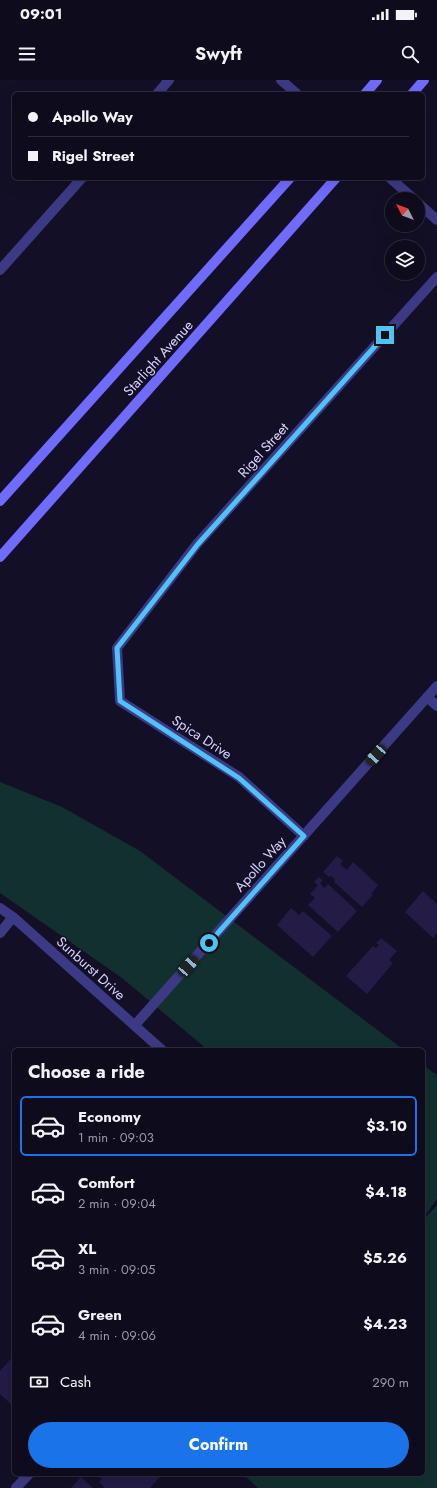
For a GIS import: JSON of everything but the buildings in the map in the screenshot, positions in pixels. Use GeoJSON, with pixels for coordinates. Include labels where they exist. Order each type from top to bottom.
{"type":"FeatureCollection","features":[{"type":"Feature","properties":{"kind":"street"},"geometry":{"type":"LineString","coordinates":[[159,92],[169,80]]}},
{"type":"Feature","properties":{"kind":"street"},"geometry":{"type":"LineString","coordinates":[[281,80],[295,92]]}},
{"type":"Feature","properties":{"kind":"street"},"geometry":{"type":"LineString","coordinates":[[367,92],[377,80]]}},
{"type":"Feature","properties":{"kind":"street"},"geometry":{"type":"LineString","coordinates":[[414,92],[424,80]]}},
{"type":"Feature","properties":{"kind":"street"},"geometry":{"type":"LineString","coordinates":[[0,270],[80,180]]}},
{"type":"Feature","properties":{"kind":"street","name":"Starlight Avenue"},"geometry":{"type":"LineString","coordinates":[[0,501],[288,180]]}},
{"type":"Feature","properties":{"kind":"street","name":"Starlight Avenue"},"geometry":{"type":"LineString","coordinates":[[0,558],[334,180]]}},
{"type":"Feature","properties":{"kind":"street"},"geometry":{"type":"LineString","coordinates":[[392,180],[406,192]]}},
{"type":"Feature","properties":{"kind":"street"},"geometry":{"type":"LineString","coordinates":[[425,209],[437,220]]}},
{"type":"Feature","properties":{"kind":"street","name":"Rigel Street"},"geometry":{"type":"LineString","coordinates":[[117,648],[198,544],[437,277]]}},
{"type":"Feature","properties":{"kind":"street","name":"Spica Drive"},"geometry":{"type":"LineString","coordinates":[[117,648],[120,701],[239,778],[304,836]]}},
{"type":"Feature","properties":{"kind":"street","name":"Apollo Way"},"geometry":{"type":"LineString","coordinates":[[135,1025],[437,686]]}},
{"type":"Feature","properties":{"kind":"street"},"geometry":{"type":"LineString","coordinates":[[427,697],[437,706]]}},
{"type":"Feature","properties":{"kind":"street","name":"Sunburst Drive"},"geometry":{"type":"LineString","coordinates":[[0,908],[160,1048]]}},
{"type":"Feature","properties":{"kind":"street"},"geometry":{"type":"LineString","coordinates":[[0,933],[13,918]]}},
{"type":"Feature","properties":{"kind":"street"},"geometry":{"type":"LineString","coordinates":[[16,1488],[27,1476]]}},
{"type":"Feature","properties":{"kind":"green space"},"geometry":{"type":"Polygon","coordinates":[[[0,782],[62,807],[140,851],[401,1048],[206,1048],[122,978],[0,893],[0,782]]]}},
{"type":"Feature","properties":{"kind":"green space"},"geometry":{"type":"Polygon","coordinates":[[[425,1066],[437,1075],[437,1199],[425,1215],[425,1066]]]}},
{"type":"Feature","properties":{"kind":"green space"},"geometry":{"type":"Polygon","coordinates":[[[437,1205],[437,1488],[258,1488],[245,1476],[425,1476],[425,1218],[437,1205]]]}},
{"type":"Feature","properties":{"kind":"route"},"geometry":{"type":"LineString","coordinates":[[209,943],[304,836],[239,778],[120,701],[117,648],[198,544],[385,335]]}}]}
